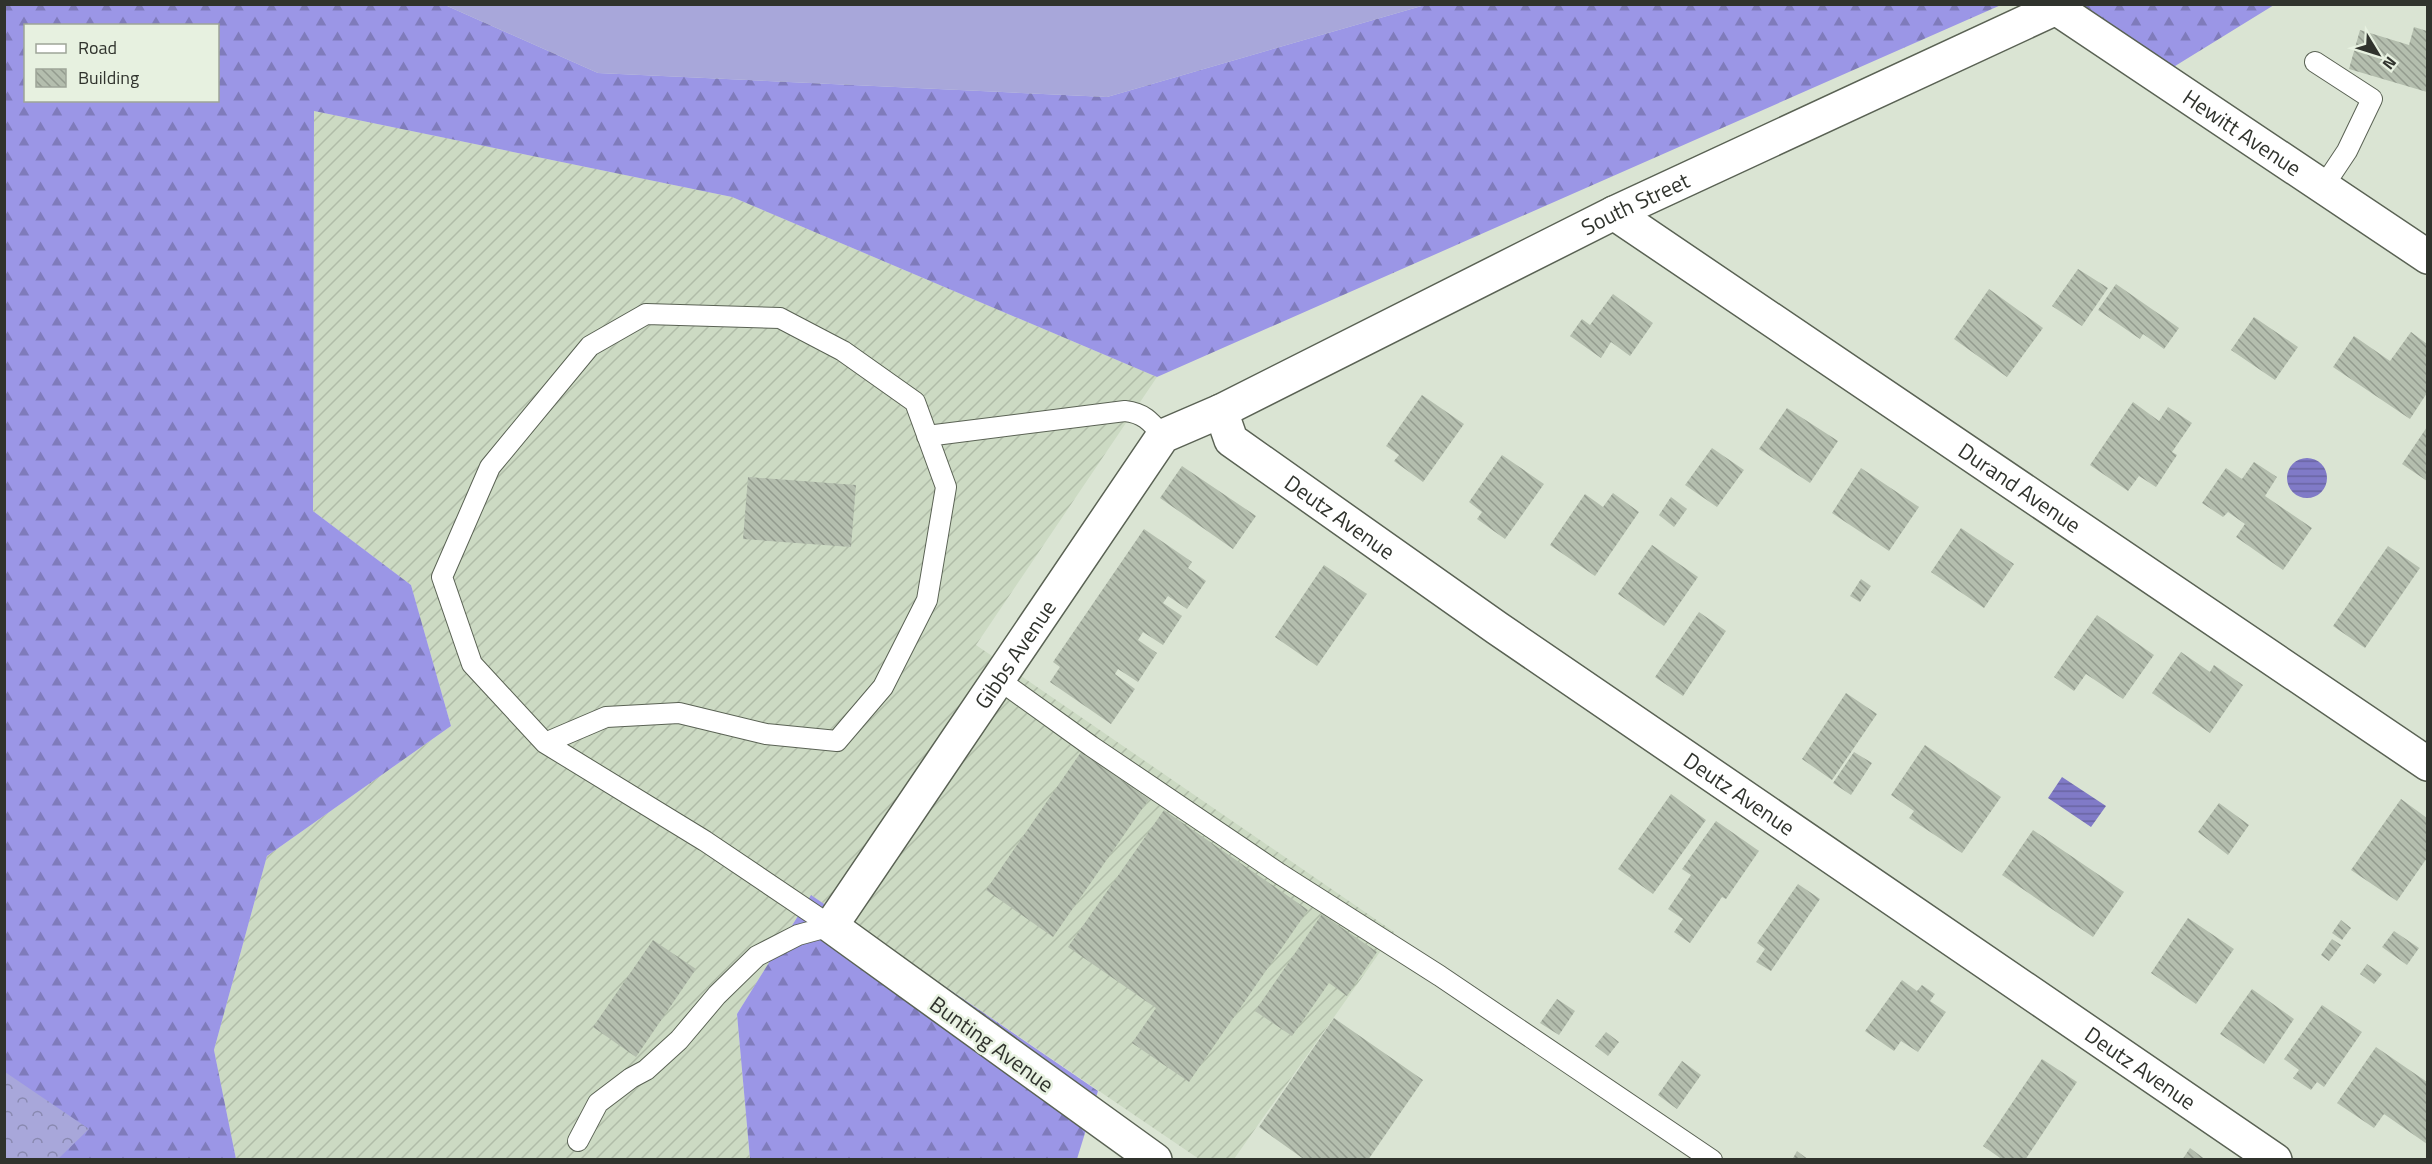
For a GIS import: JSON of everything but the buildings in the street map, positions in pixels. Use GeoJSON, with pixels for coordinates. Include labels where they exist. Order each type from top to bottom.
{"type":"FeatureCollection","features":[{"type":"Feature","properties":{"kind":"street","name":"Hewitt Avenue"},"geometry":{"type":"LineString","coordinates":[[2056,8],[2427,257]]}},
{"type":"Feature","properties":{"kind":"street","name":"South Street"},"geometry":{"type":"LineString","coordinates":[[1221,411],[1614,213],[2056,8]]}},
{"type":"Feature","properties":{"kind":"street","name":"Durand Avenue"},"geometry":{"type":"LineString","coordinates":[[1614,213],[2427,764]]}},
{"type":"Feature","properties":{"kind":"street"},"geometry":{"type":"LineString","coordinates":[[1163,436],[1221,411]]}},
{"type":"Feature","properties":{"kind":"street","name":"Deutz Avenue"},"geometry":{"type":"LineString","coordinates":[[1221,411],[1231,441],[1497,628],[2275,1160]]}},
{"type":"Feature","properties":{"kind":"street","name":"Gibbs Avenue"},"geometry":{"type":"LineString","coordinates":[[831,926],[1163,436]]}},
{"type":"Feature","properties":{"kind":"street","name":"Bunting Avenue"},"geometry":{"type":"LineString","coordinates":[[831,926],[1155,1160]]}},
{"type":"Feature","properties":{"kind":"lane"},"geometry":{"type":"LineString","coordinates":[[2315,62],[2372,99],[2348,151],[2323,187]]}},
{"type":"Feature","properties":{"kind":"lane"},"geometry":{"type":"LineString","coordinates":[[545,743],[606,717],[679,713],[766,734],[837,741],[883,687],[927,600],[946,487],[915,402],[843,351],[780,318],[646,314],[590,346],[490,467],[442,577],[472,664],[545,743],[705,841],[831,926]]}},
{"type":"Feature","properties":{"kind":"lane"},"geometry":{"type":"LineString","coordinates":[[927,435],[1125,411],[1138,412],[1148,418],[1163,436]]}},
{"type":"Feature","properties":{"kind":"lane"},"geometry":{"type":"LineString","coordinates":[[998,679],[1091,746],[1280,874],[1440,976],[1712,1160]]}},
{"type":"Feature","properties":{"kind":"lane"},"geometry":{"type":"LineString","coordinates":[[578,1142],[598,1103],[631,1078],[646,1070],[679,1040],[717,995],[757,956],[798,935],[831,926]]}},
{"type":"Feature","properties":{"kind":"shaded area"},"geometry":{"type":"Polygon","coordinates":[[[314,111],[732,197],[1157,377],[976,645],[1394,932],[1234,1159],[1199,1159],[811,895],[737,1014],[750,1159],[236,1159],[214,1050],[267,856],[451,726],[411,585],[313,511],[314,111]]]}},
{"type":"Feature","properties":{"kind":"shaded area"},"geometry":{"type":"Polygon","coordinates":[[[2307,458],[2321,464],[2327,478],[2321,492],[2307,498],[2293,492],[2287,478],[2293,464],[2307,458]]]}},
{"type":"Feature","properties":{"kind":"shaded area"},"geometry":{"type":"Polygon","coordinates":[[[2062,777],[2106,806],[2091,827],[2048,798],[2062,777]]]}},
{"type":"Feature","properties":{"kind":"green space"},"geometry":{"type":"Polygon","coordinates":[[[5,5],[445,5],[598,73],[1107,97],[1425,5],[2001,5],[1157,377],[732,197],[314,111],[313,511],[411,585],[451,726],[267,856],[214,1050],[236,1159],[5,1160],[5,5]]]}},
{"type":"Feature","properties":{"kind":"green space"},"geometry":{"type":"Polygon","coordinates":[[[445,5],[1425,5],[1107,97],[598,73],[445,5]]]}},
{"type":"Feature","properties":{"kind":"green space"},"geometry":{"type":"Polygon","coordinates":[[[2075,5],[2274,5],[2167,71],[2075,5]]]}},
{"type":"Feature","properties":{"kind":"green space"},"geometry":{"type":"Polygon","coordinates":[[[811,895],[1098,1091],[1077,1159],[750,1159],[737,1014],[811,895]]]}},
{"type":"Feature","properties":{"kind":"green space"},"geometry":{"type":"Polygon","coordinates":[[[5,1072],[89,1129],[58,1159],[5,1159],[5,1072]]]}}]}
